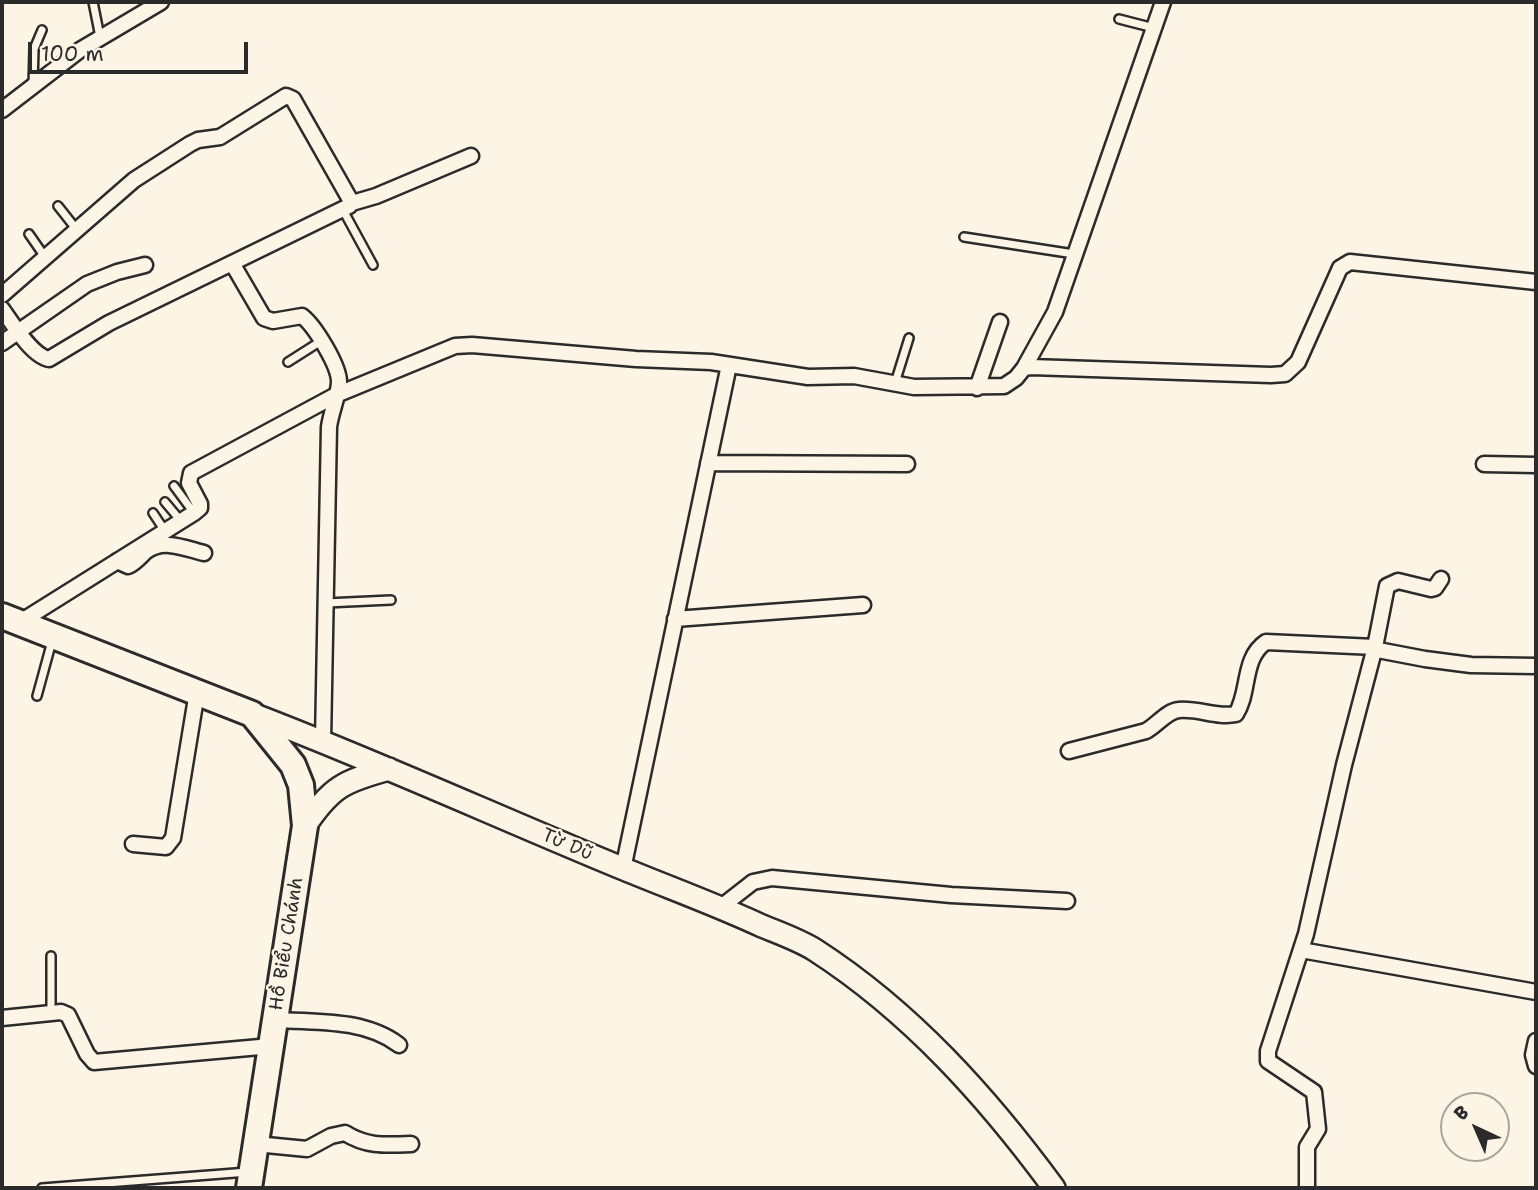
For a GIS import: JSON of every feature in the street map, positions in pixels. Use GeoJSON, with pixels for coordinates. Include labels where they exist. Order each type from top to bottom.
{"type":"FeatureCollection","features":[{"type":"Feature","properties":{"kind":"highway","name":"Từ Dũ"},"geometry":{"type":"LineString","coordinates":[[10,620],[252,714]]}},
{"type":"Feature","properties":{"kind":"highway","name":"Hồ Biểu Chánh"},"geometry":{"type":"LineString","coordinates":[[251,1180],[305,827],[301,785],[293,765],[252,714]]}},
{"type":"Feature","properties":{"kind":"main road","name":"Từ Dũ"},"geometry":{"type":"LineString","coordinates":[[252,714],[323,741],[812,948],[861,983],[924,1035],[980,1094],[1054,1188]]}},
{"type":"Feature","properties":{"kind":"main road"},"geometry":{"type":"LineString","coordinates":[[305,827],[323,800],[343,784],[389,769]]}},
{"type":"Feature","properties":{"kind":"street"},"geometry":{"type":"LineString","coordinates":[[2,110],[100,37],[160,2]]}},
{"type":"Feature","properties":{"kind":"street"},"geometry":{"type":"LineString","coordinates":[[10,620],[117,561],[194,513],[200,508],[200,504],[189,483],[191,473],[336,395],[455,346],[472,345],[729,365],[797,376],[854,376],[914,387],[1003,386],[1032,367],[1055,312],[1163,2]]}},
{"type":"Feature","properties":{"kind":"street"},"geometry":{"type":"LineString","coordinates":[[2,295],[134,180],[190,144],[220,137],[286,96],[293,99],[348,206]]}},
{"type":"Feature","properties":{"kind":"street"},"geometry":{"type":"LineString","coordinates":[[2,309],[41,356],[49,359],[109,323],[348,206],[471,156]]}},
{"type":"Feature","properties":{"kind":"street"},"geometry":{"type":"LineString","coordinates":[[1032,367],[1285,374],[1298,362],[1340,268],[1350,262],[1536,282]]}},
{"type":"Feature","properties":{"kind":"street"},"geometry":{"type":"LineString","coordinates":[[232,263],[264,318],[273,321],[302,316],[321,341],[338,374],[329,427],[323,741]]}},
{"type":"Feature","properties":{"kind":"street"},"geometry":{"type":"LineString","coordinates":[[2,343],[93,281],[145,265]]}},
{"type":"Feature","properties":{"kind":"street"},"geometry":{"type":"LineString","coordinates":[[977,388],[1000,322]]}},
{"type":"Feature","properties":{"kind":"street"},"geometry":{"type":"LineString","coordinates":[[623,869],[729,365]]}},
{"type":"Feature","properties":{"kind":"street"},"geometry":{"type":"LineString","coordinates":[[708,463],[907,464]]}},
{"type":"Feature","properties":{"kind":"street"},"geometry":{"type":"LineString","coordinates":[[1484,464],[1536,465]]}},
{"type":"Feature","properties":{"kind":"street"},"geometry":{"type":"LineString","coordinates":[[117,561],[128,566],[147,550],[170,544],[204,553]]}},
{"type":"Feature","properties":{"kind":"street"},"geometry":{"type":"LineString","coordinates":[[1307,1188],[1307,1147],[1318,1129],[1314,1092],[1268,1061],[1268,1051],[1301,950],[1375,647],[1387,586],[1398,581],[1431,589],[1435,588],[1441,579]]}},
{"type":"Feature","properties":{"kind":"street"},"geometry":{"type":"LineString","coordinates":[[675,619],[863,605]]}},
{"type":"Feature","properties":{"kind":"street"},"geometry":{"type":"LineString","coordinates":[[1069,751],[1146,730],[1157,725],[1169,713],[1181,710],[1216,715],[1236,714],[1244,698],[1250,664],[1256,651],[1266,642],[1375,647],[1385,653],[1471,665],[1536,666]]}},
{"type":"Feature","properties":{"kind":"street"},"geometry":{"type":"LineString","coordinates":[[134,844],[166,847],[173,838],[197,692]]}},
{"type":"Feature","properties":{"kind":"street"},"geometry":{"type":"LineString","coordinates":[[720,907],[753,882],[772,878],[951,895],[1067,901]]}},
{"type":"Feature","properties":{"kind":"street"},"geometry":{"type":"LineString","coordinates":[[1301,950],[1536,992]]}},
{"type":"Feature","properties":{"kind":"street"},"geometry":{"type":"LineString","coordinates":[[2,1018],[61,1012],[68,1015],[87,1054],[94,1062],[271,1046]]}},
{"type":"Feature","properties":{"kind":"street"},"geometry":{"type":"LineString","coordinates":[[275,1020],[345,1024],[388,1037],[399,1045]]}},
{"type":"Feature","properties":{"kind":"street"},"geometry":{"type":"LineString","coordinates":[[1536,1041],[1533,1055],[1536,1066]]}},
{"type":"Feature","properties":{"kind":"street"},"geometry":{"type":"LineString","coordinates":[[256,1144],[307,1149],[331,1136],[345,1133],[372,1146],[411,1144]]}},
{"type":"Feature","properties":{"kind":"lane"},"geometry":{"type":"LineString","coordinates":[[93,2],[100,37]]}},
{"type":"Feature","properties":{"kind":"lane"},"geometry":{"type":"LineString","coordinates":[[1119,19],[1154,28]]}},
{"type":"Feature","properties":{"kind":"lane"},"geometry":{"type":"LineString","coordinates":[[33,86],[34,49],[42,30]]}},
{"type":"Feature","properties":{"kind":"lane"},"geometry":{"type":"LineString","coordinates":[[58,206],[77,230]]}},
{"type":"Feature","properties":{"kind":"lane"},"geometry":{"type":"LineString","coordinates":[[348,206],[373,265]]}},
{"type":"Feature","properties":{"kind":"lane"},"geometry":{"type":"LineString","coordinates":[[29,234],[45,257]]}},
{"type":"Feature","properties":{"kind":"lane"},"geometry":{"type":"LineString","coordinates":[[964,237],[1074,254]]}},
{"type":"Feature","properties":{"kind":"lane"},"geometry":{"type":"LineString","coordinates":[[895,383],[909,338]]}},
{"type":"Feature","properties":{"kind":"lane"},"geometry":{"type":"LineString","coordinates":[[288,362],[321,341]]}},
{"type":"Feature","properties":{"kind":"lane"},"geometry":{"type":"LineString","coordinates":[[174,486],[194,513]]}},
{"type":"Feature","properties":{"kind":"lane"},"geometry":{"type":"LineString","coordinates":[[165,502],[181,522]]}},
{"type":"Feature","properties":{"kind":"lane"},"geometry":{"type":"LineString","coordinates":[[153,513],[165,532]]}},
{"type":"Feature","properties":{"kind":"lane"},"geometry":{"type":"LineString","coordinates":[[326,603],[391,600]]}},
{"type":"Feature","properties":{"kind":"lane"},"geometry":{"type":"LineString","coordinates":[[37,696],[53,637]]}},
{"type":"Feature","properties":{"kind":"lane"},"geometry":{"type":"LineString","coordinates":[[51,956],[51,1013]]}},
{"type":"Feature","properties":{"kind":"lane"},"geometry":{"type":"LineString","coordinates":[[42,1188],[251,1180]]}}]}
